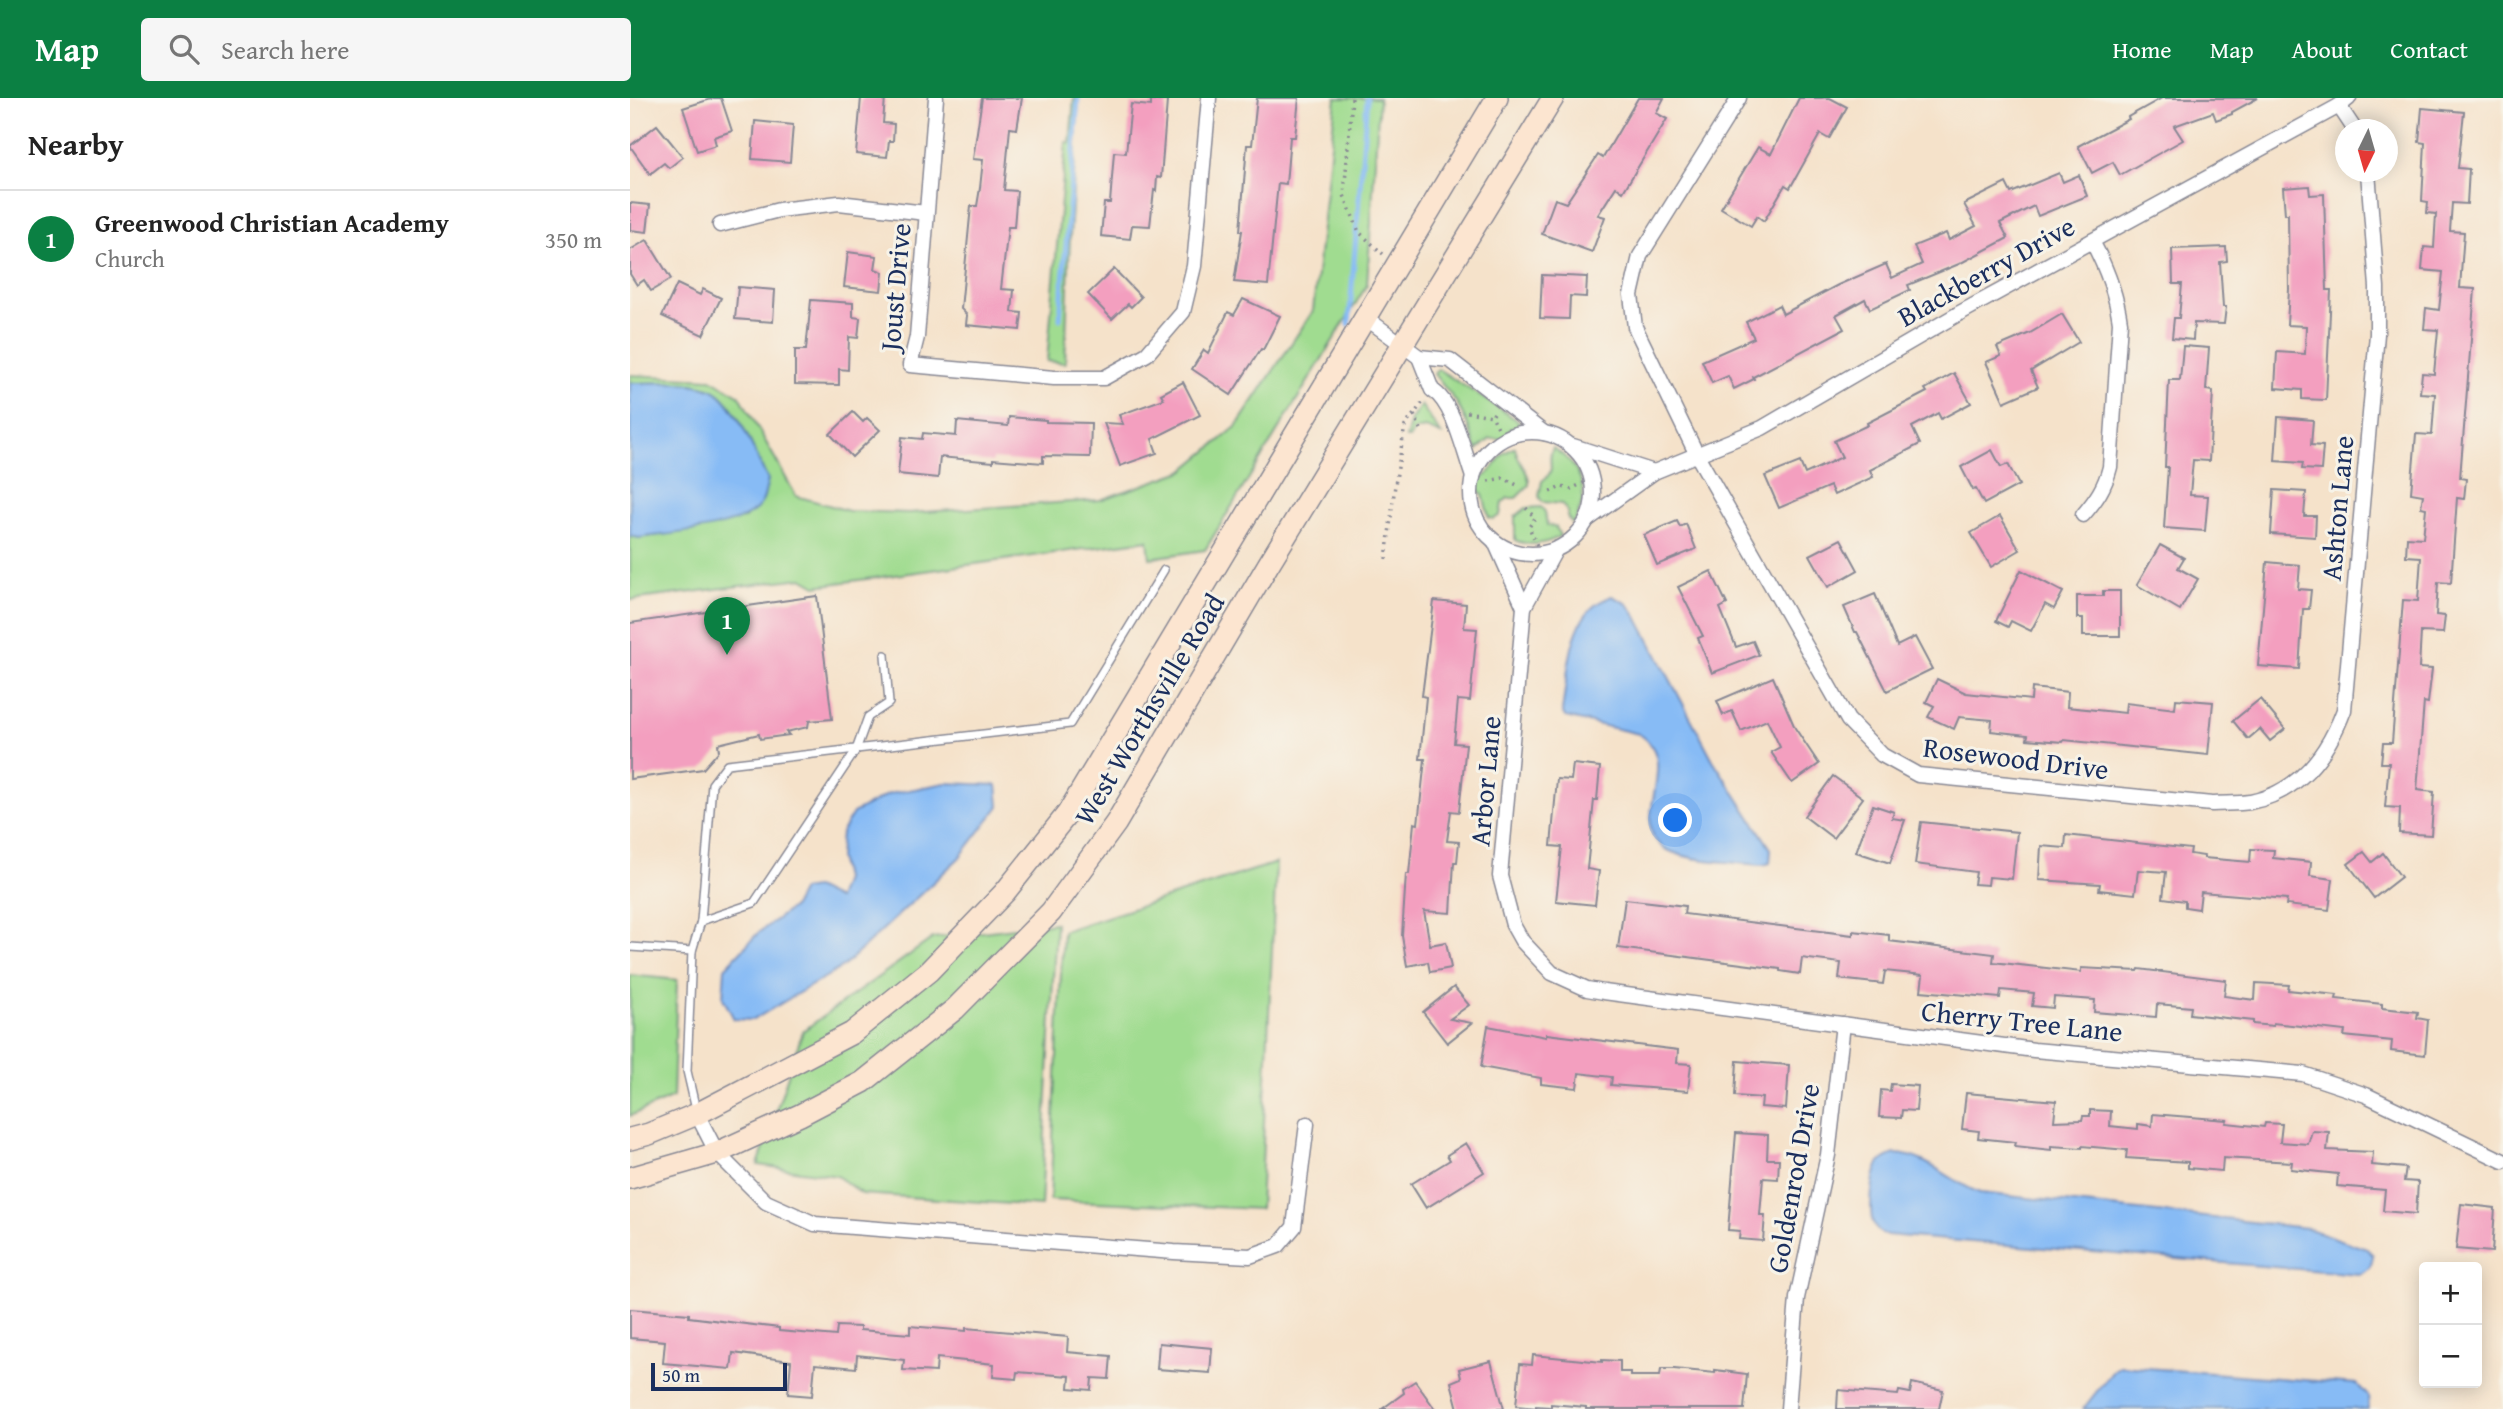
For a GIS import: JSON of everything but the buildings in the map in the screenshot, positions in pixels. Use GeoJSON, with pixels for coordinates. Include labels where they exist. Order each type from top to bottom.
{"type":"FeatureCollection","features":[{"type":"Feature","properties":{"kind":"main road","name":"West Worthsville Road"},"geometry":{"type":"LineString","coordinates":[[630,1139],[697,1114],[852,1033],[929,971],[1005,892],[1068,813],[1497,98]]}},
{"type":"Feature","properties":{"kind":"main road","name":"West Worthsville Road"},"geometry":{"type":"LineString","coordinates":[[630,1178],[717,1153],[800,1115],[863,1082],[955,1009],[1051,912],[1116,823],[1268,565],[1411,351],[1553,98]]}},
{"type":"Feature","properties":{"kind":"street","name":"Joust Drive"},"geometry":{"type":"LineString","coordinates":[[936,98],[917,337],[910,365],[1054,378],[1104,378],[1147,354],[1183,312],[1194,266],[1209,98]]}},
{"type":"Feature","properties":{"kind":"street","name":"Rosewood Drive"},"geometry":{"type":"LineString","coordinates":[[1739,98],[1640,257],[1631,295],[1635,327],[1697,455],[1848,720],[1882,755],[1918,775],[2212,804],[2250,802]]}},
{"type":"Feature","properties":{"kind":"street"},"geometry":{"type":"LineString","coordinates":[[2344,102],[2351,119]]}},
{"type":"Feature","properties":{"kind":"street","name":"Blackberry Drive"},"geometry":{"type":"LineString","coordinates":[[1495,542],[1514,551],[1541,553],[1556,549],[1569,542],[1587,520],[1654,472],[1762,428],[1958,314],[2344,102]]}},
{"type":"Feature","properties":{"kind":"street","name":"Ashton Lane"},"geometry":{"type":"LineString","coordinates":[[2250,802],[2274,795],[2312,767],[2328,747],[2344,710],[2377,334],[2377,287],[2369,182]]}},
{"type":"Feature","properties":{"kind":"street"},"geometry":{"type":"LineString","coordinates":[[720,225],[779,210],[839,203],[926,213]]}},
{"type":"Feature","properties":{"kind":"street"},"geometry":{"type":"LineString","coordinates":[[2083,515],[2099,496],[2107,481],[2110,467],[2120,322],[2118,305],[2106,267],[2092,241]]}},
{"type":"Feature","properties":{"kind":"street"},"geometry":{"type":"LineString","coordinates":[[1366,318],[1411,351],[1450,360],[1544,433]]}},
{"type":"Feature","properties":{"kind":"street"},"geometry":{"type":"LineString","coordinates":[[1411,351],[1432,390],[1437,392],[1450,410],[1472,481]]}},
{"type":"Feature","properties":{"kind":"street"},"geometry":{"type":"LineString","coordinates":[[1495,542],[1482,529],[1474,513],[1472,481],[1480,460],[1492,446],[1504,439],[1526,432],[1544,433],[1573,446],[1654,472]]}},
{"type":"Feature","properties":{"kind":"street"},"geometry":{"type":"LineString","coordinates":[[1573,446],[1585,461],[1592,480],[1593,500],[1587,520]]}},
{"type":"Feature","properties":{"kind":"street","name":"Arbor Lane"},"geometry":{"type":"LineString","coordinates":[[1495,542],[1524,607]]}},
{"type":"Feature","properties":{"kind":"street","name":"Arbor Lane"},"geometry":{"type":"LineString","coordinates":[[1532,951],[1522,941],[1513,925],[1500,876],[1524,607],[1556,549]]}},
{"type":"Feature","properties":{"kind":"street","name":"Cherry Tree Lane"},"geometry":{"type":"LineString","coordinates":[[1532,951],[1552,973],[1587,989],[2034,1050],[2303,1074],[2366,1095],[2503,1161]]}},
{"type":"Feature","properties":{"kind":"street","name":"Goldenrod Drive"},"geometry":{"type":"LineString","coordinates":[[1788,1409],[1797,1298],[1828,1155],[1843,1024]]}},
{"type":"Feature","properties":{"kind":"street"},"geometry":{"type":"LineString","coordinates":[[697,1114],[717,1153],[766,1202],[815,1224],[1250,1256],[1278,1246],[1294,1227],[1307,1124]]}},
{"type":"Feature","properties":{"kind":"lane"},"geometry":{"type":"LineString","coordinates":[[697,1114],[687,1071],[692,951],[701,921],[712,784],[727,764],[1070,724],[1164,570]]}},
{"type":"Feature","properties":{"kind":"lane"},"geometry":{"type":"LineString","coordinates":[[701,921],[754,903],[856,750],[868,717],[889,704],[884,655]]}},
{"type":"Feature","properties":{"kind":"lane"},"geometry":{"type":"LineString","coordinates":[[630,947],[692,951]]}},
{"type":"Feature","properties":{"kind":"path"},"geometry":{"type":"LineString","coordinates":[[1352,98],[1345,195],[1359,232],[1384,256]]}},
{"type":"Feature","properties":{"kind":"path"},"geometry":{"type":"LineString","coordinates":[[1386,559],[1405,426],[1423,402]]}},
{"type":"Feature","properties":{"kind":"path"},"geometry":{"type":"LineString","coordinates":[[1492,416],[1497,407]]}},
{"type":"Feature","properties":{"kind":"path"},"geometry":{"type":"LineString","coordinates":[[1462,414],[1468,412],[1492,416]]}},
{"type":"Feature","properties":{"kind":"path"},"geometry":{"type":"LineString","coordinates":[[1414,415],[1421,429]]}},
{"type":"Feature","properties":{"kind":"path"},"geometry":{"type":"LineString","coordinates":[[1492,416],[1504,439]]}},
{"type":"Feature","properties":{"kind":"path"},"geometry":{"type":"LineString","coordinates":[[1472,481],[1503,478],[1519,486]]}},
{"type":"Feature","properties":{"kind":"path"},"geometry":{"type":"LineString","coordinates":[[1550,492],[1561,487],[1571,489],[1592,480]]}},
{"type":"Feature","properties":{"kind":"path"},"geometry":{"type":"LineString","coordinates":[[1526,508],[1535,517],[1529,527],[1541,553]]}},
{"type":"Feature","properties":{"kind":"green space"},"geometry":{"type":"Polygon","coordinates":[[[1074,98],[1079,98],[1065,363],[1047,361],[1066,142],[1070,143],[1074,98]]]}},
{"type":"Feature","properties":{"kind":"green space"},"geometry":{"type":"Polygon","coordinates":[[[1336,98],[1379,98],[1367,285],[1205,550],[1150,558],[1148,540],[816,586],[802,578],[630,600],[630,536],[640,538],[745,518],[768,480],[737,416],[720,395],[711,389],[691,384],[630,383],[630,375],[711,379],[740,396],[796,496],[849,511],[909,513],[1100,500],[1183,471],[1236,427],[1313,311],[1336,98]]]}},
{"type":"Feature","properties":{"kind":"green space"},"geometry":{"type":"Polygon","coordinates":[[[1438,369],[1520,422],[1520,425],[1511,428],[1504,439],[1490,439],[1477,450],[1457,403],[1434,374],[1438,369]]]}},
{"type":"Feature","properties":{"kind":"green space"},"geometry":{"type":"Polygon","coordinates":[[[1421,405],[1441,434],[1426,428],[1415,430],[1406,438],[1411,420],[1421,405]]]}},
{"type":"Feature","properties":{"kind":"green space"},"geometry":{"type":"Polygon","coordinates":[[[1515,447],[1528,475],[1529,485],[1516,498],[1508,498],[1502,503],[1500,515],[1494,519],[1489,518],[1483,495],[1472,485],[1488,474],[1504,453],[1515,447]]]}},
{"type":"Feature","properties":{"kind":"green space"},"geometry":{"type":"Polygon","coordinates":[[[1553,448],[1571,463],[1581,481],[1582,501],[1573,524],[1562,504],[1542,502],[1539,496],[1542,481],[1550,473],[1553,448]]]}},
{"type":"Feature","properties":{"kind":"green space"},"geometry":{"type":"Polygon","coordinates":[[[1541,507],[1545,512],[1547,525],[1556,527],[1560,536],[1538,544],[1515,540],[1515,517],[1526,508],[1541,507]]]}},
{"type":"Feature","properties":{"kind":"green space"},"geometry":{"type":"Polygon","coordinates":[[[1276,863],[1260,1209],[1050,1200],[1063,931],[1276,863]]]}},
{"type":"Feature","properties":{"kind":"green space"},"geometry":{"type":"Polygon","coordinates":[[[1056,923],[1041,1206],[862,1194],[837,1176],[758,1165],[803,1031],[933,938],[1056,923]]]}},
{"type":"Feature","properties":{"kind":"green space"},"geometry":{"type":"Polygon","coordinates":[[[630,975],[677,980],[673,1097],[630,1116],[630,975]]]}},
{"type":"Feature","properties":{"kind":"water"},"geometry":{"type":"Polygon","coordinates":[[[630,383],[691,384],[711,389],[720,395],[736,416],[768,480],[762,502],[740,519],[706,529],[639,538],[630,536],[630,383]]]}},
{"type":"Feature","properties":{"kind":"water"},"geometry":{"type":"Polygon","coordinates":[[[1612,596],[1628,604],[1638,619],[1713,760],[1771,849],[1770,863],[1763,865],[1717,862],[1694,858],[1672,852],[1657,842],[1651,829],[1657,779],[1657,762],[1652,747],[1639,734],[1565,717],[1562,711],[1568,670],[1579,627],[1593,607],[1612,596]]]}},
{"type":"Feature","properties":{"kind":"water"},"geometry":{"type":"Polygon","coordinates":[[[945,783],[997,785],[999,806],[959,858],[844,966],[753,1020],[734,1019],[723,998],[725,968],[758,933],[793,907],[802,890],[815,888],[837,899],[844,879],[839,857],[841,833],[853,813],[889,794],[945,783]]]}},
{"type":"Feature","properties":{"kind":"water"},"geometry":{"type":"Polygon","coordinates":[[[1895,1154],[1918,1159],[1980,1193],[2307,1228],[2367,1249],[2373,1255],[2372,1262],[2368,1270],[2359,1274],[1887,1235],[1879,1232],[1874,1225],[1871,1212],[1872,1193],[1877,1168],[1887,1157],[1895,1154]]]}},
{"type":"Feature","properties":{"kind":"water"},"geometry":{"type":"Polygon","coordinates":[[[2120,1366],[2357,1384],[2368,1396],[2369,1409],[2083,1409],[2120,1366]]]}},
{"type":"Feature","properties":{"kind":"waterway"},"geometry":{"type":"LineString","coordinates":[[1060,319],[1078,98]]}},
{"type":"Feature","properties":{"kind":"waterway"},"geometry":{"type":"LineString","coordinates":[[1349,324],[1367,98]]}},
{"type":"Feature","properties":{"kind":"place","name":"Greenwood Christian Academy"},"geometry":{"type":"Point","coordinates":[727,655]}}]}
